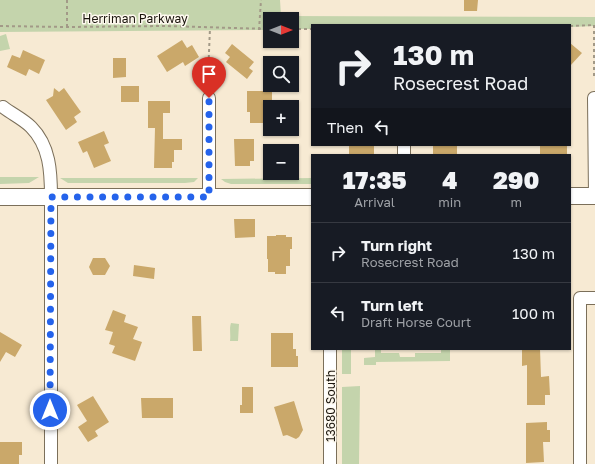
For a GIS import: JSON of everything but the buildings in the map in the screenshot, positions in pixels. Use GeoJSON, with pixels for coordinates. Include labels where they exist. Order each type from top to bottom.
{"type":"FeatureCollection","features":[{"type":"Feature","properties":{"kind":"main road"},"geometry":{"type":"LineString","coordinates":[[571,196],[595,196]]}},
{"type":"Feature","properties":{"kind":"main road"},"geometry":{"type":"LineString","coordinates":[[0,197],[311,197]]}},
{"type":"Feature","properties":{"kind":"street"},"geometry":{"type":"LineString","coordinates":[[209,98],[209,197]]}},
{"type":"Feature","properties":{"kind":"street"},"geometry":{"type":"LineString","coordinates":[[594,98],[595,196]]}},
{"type":"Feature","properties":{"kind":"street"},"geometry":{"type":"LineString","coordinates":[[3,107],[25,122],[37,134],[48,155],[49,162],[51,197],[51,464]]}},
{"type":"Feature","properties":{"kind":"street"},"geometry":{"type":"LineString","coordinates":[[580,464],[580,298],[595,298]]}},
{"type":"Feature","properties":{"kind":"street","name":"13680 South"},"geometry":{"type":"LineString","coordinates":[[330,350],[330,464]]}},
{"type":"Feature","properties":{"kind":"path"},"geometry":{"type":"LineString","coordinates":[[67,0],[67,27]]}},
{"type":"Feature","properties":{"kind":"path"},"geometry":{"type":"LineString","coordinates":[[259,30],[261,0]]}},
{"type":"Feature","properties":{"kind":"path"},"geometry":{"type":"LineString","coordinates":[[571,26],[594,25],[594,76]]}},
{"type":"Feature","properties":{"kind":"path","name":"Herriman Parkway"},"geometry":{"type":"LineString","coordinates":[[0,26],[165,26],[263,30]]}},
{"type":"Feature","properties":{"kind":"path"},"geometry":{"type":"LineString","coordinates":[[208,76],[210,28]]}},
{"type":"Feature","properties":{"kind":"path"},"geometry":{"type":"LineString","coordinates":[[299,29],[311,29]]}},
{"type":"Feature","properties":{"kind":"green space"},"geometry":{"type":"Polygon","coordinates":[[[0,0],[280,0],[281,12],[263,12],[263,30],[0,32],[0,0]]]}},
{"type":"Feature","properties":{"kind":"green space"},"geometry":{"type":"Polygon","coordinates":[[[299,16],[595,17],[595,26],[571,27],[571,24],[311,24],[311,29],[299,29],[299,16]]]}},
{"type":"Feature","properties":{"kind":"green space"},"geometry":{"type":"Polygon","coordinates":[[[6,34],[10,49],[0,51],[0,36],[6,34]]]}},
{"type":"Feature","properties":{"kind":"green space"},"geometry":{"type":"Polygon","coordinates":[[[0,177],[39,177],[29,183],[0,184],[0,177]]]}},
{"type":"Feature","properties":{"kind":"green space"},"geometry":{"type":"Polygon","coordinates":[[[60,178],[198,178],[194,182],[185,183],[68,183],[60,178]]]}},
{"type":"Feature","properties":{"kind":"green space"},"geometry":{"type":"Polygon","coordinates":[[[299,178],[311,178],[311,184],[231,184],[221,179],[299,180],[299,178]]]}},
{"type":"Feature","properties":{"kind":"green space"},"geometry":{"type":"Polygon","coordinates":[[[231,323],[239,324],[238,341],[230,341],[231,323]]]}},
{"type":"Feature","properties":{"kind":"green space"},"geometry":{"type":"Polygon","coordinates":[[[342,350],[351,350],[351,374],[342,374],[342,350]]]}},
{"type":"Feature","properties":{"kind":"green space"},"geometry":{"type":"Polygon","coordinates":[[[375,350],[381,350],[381,353],[399,353],[400,357],[415,357],[415,353],[441,353],[441,350],[450,350],[450,361],[376,362],[376,365],[364,365],[364,358],[375,357],[375,350]]]}},
{"type":"Feature","properties":{"kind":"green space"},"geometry":{"type":"Polygon","coordinates":[[[360,386],[359,464],[342,464],[342,387],[360,386]]]}},
{"type":"Feature","properties":{"kind":"route"},"geometry":{"type":"LineString","coordinates":[[50,410],[51,197],[209,197],[209,98]]}}]}
